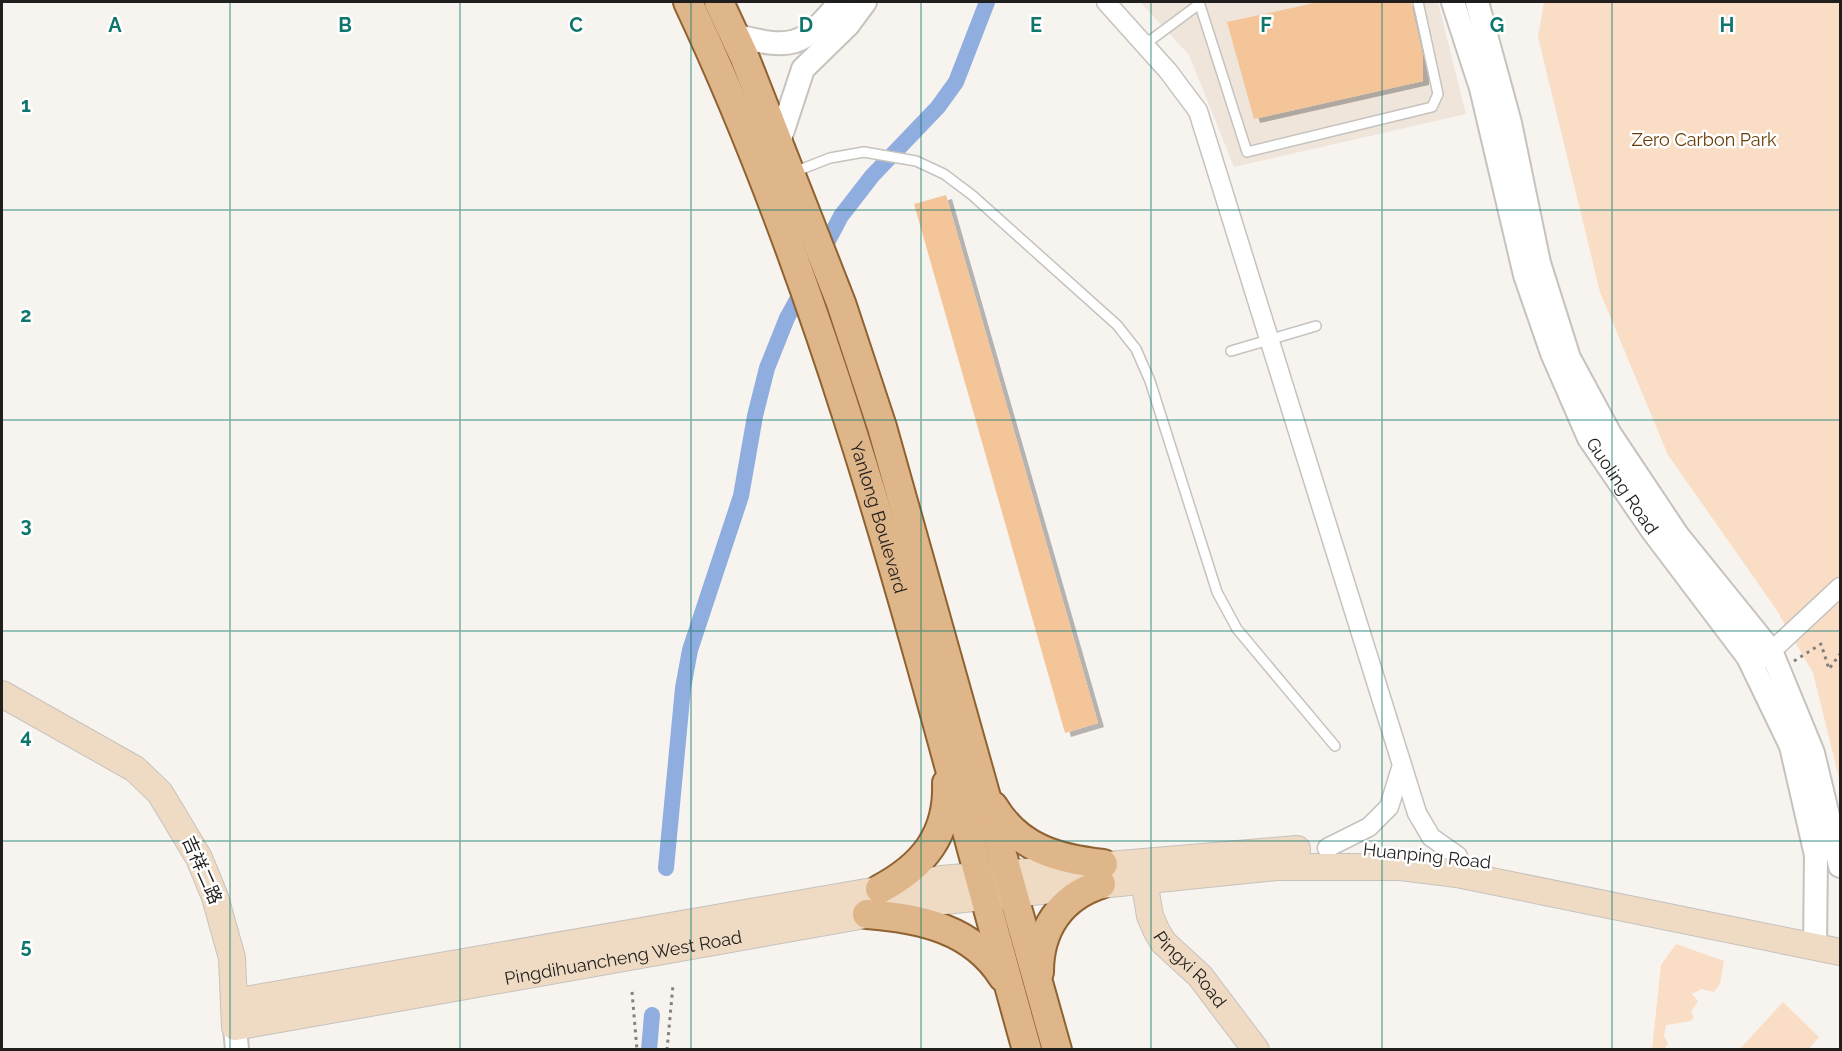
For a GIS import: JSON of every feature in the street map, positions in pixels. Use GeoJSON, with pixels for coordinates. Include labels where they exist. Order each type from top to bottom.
{"type":"FeatureCollection","features":[{"type":"Feature","properties":{"kind":"main road","name":"Yanlong Boulevard"},"geometry":{"type":"LineString","coordinates":[[688,2],[718,66],[789,247],[855,436],[1027,1050]]}},
{"type":"Feature","properties":{"kind":"main road","name":"Yanlong Boulevard"},"geometry":{"type":"LineString","coordinates":[[719,2],[809,219],[851,333],[882,427],[1057,1050]]}},
{"type":"Feature","properties":{"kind":"main road","name":"吉祥二路"},"geometry":{"type":"LineString","coordinates":[[2,694],[135,769],[160,793],[199,858],[226,933],[232,958],[236,1038]]}},
{"type":"Feature","properties":{"kind":"main road"},"geometry":{"type":"LineString","coordinates":[[880,889],[907,874],[923,858],[936,839],[944,817],[947,792],[946,763]]}},
{"type":"Feature","properties":{"kind":"main road"},"geometry":{"type":"LineString","coordinates":[[985,792],[999,816],[1033,847],[1102,874]]}},
{"type":"Feature","properties":{"kind":"main road","name":"Huanping Road"},"geometry":{"type":"LineString","coordinates":[[1010,882],[1143,870],[1327,848],[1402,850],[1458,856],[1824,938],[1840,952]]}},
{"type":"Feature","properties":{"kind":"main road","name":"Huanping Road"},"geometry":{"type":"LineString","coordinates":[[1143,870],[1401,867],[1824,938]]}},
{"type":"Feature","properties":{"kind":"main road","name":"Pingxi Road"},"geometry":{"type":"LineString","coordinates":[[1143,870],[1150,916],[1156,932],[1164,944],[1200,976],[1256,1050]]}},
{"type":"Feature","properties":{"kind":"main road"},"geometry":{"type":"LineString","coordinates":[[1039,986],[1039,962],[1044,939],[1054,916],[1066,902],[1102,874]]}},
{"type":"Feature","properties":{"kind":"main road","name":"Pingdihuancheng West Road"},"geometry":{"type":"LineString","coordinates":[[234,1002],[696,933],[867,914],[981,886],[1010,882]]}},
{"type":"Feature","properties":{"kind":"main road","name":"Pingdihuancheng West Road"},"geometry":{"type":"LineString","coordinates":[[236,1038],[880,889],[981,886]]}},
{"type":"Feature","properties":{"kind":"main road"},"geometry":{"type":"LineString","coordinates":[[867,914],[906,917],[934,924],[958,935],[980,949],[996,965],[1009,988]]}},
{"type":"Feature","properties":{"kind":"street"},"geometry":{"type":"LineString","coordinates":[[734,35],[773,45],[805,39],[840,2]]}},
{"type":"Feature","properties":{"kind":"street"},"geometry":{"type":"LineString","coordinates":[[779,142],[803,69],[848,25],[866,2]]}},
{"type":"Feature","properties":{"kind":"street"},"geometry":{"type":"LineString","coordinates":[[1106,2],[1198,111],[1417,813],[1431,837],[1458,856]]}},
{"type":"Feature","properties":{"kind":"street","name":"Guoling Road"},"geometry":{"type":"LineString","coordinates":[[1453,2],[1481,88],[1525,275],[1552,353],[1589,438],[1652,530],[1748,657],[1791,746],[1816,855],[1824,938]]}},
{"type":"Feature","properties":{"kind":"street","name":"Guoling Road"},"geometry":{"type":"LineString","coordinates":[[1477,2],[1510,123],[1539,263],[1569,358],[1610,434],[1678,536],[1775,660],[1814,753],[1840,866]]}},
{"type":"Feature","properties":{"kind":"street"},"geometry":{"type":"LineString","coordinates":[[1753,669],[1775,660],[1840,587]]}},
{"type":"Feature","properties":{"kind":"street"},"geometry":{"type":"LineString","coordinates":[[1327,848],[1369,827],[1389,807],[1402,765]]}},
{"type":"Feature","properties":{"kind":"lane"},"geometry":{"type":"LineString","coordinates":[[1144,45],[1198,3],[1247,152],[1432,107],[1438,94],[1418,2]]}},
{"type":"Feature","properties":{"kind":"lane"},"geometry":{"type":"LineString","coordinates":[[791,173],[830,158],[864,152],[916,161],[944,174],[972,195],[1116,325],[1136,349],[1150,381],[1217,592],[1237,629],[1335,746]]}},
{"type":"Feature","properties":{"kind":"lane"},"geometry":{"type":"LineString","coordinates":[[1232,351],[1316,326]]}},
{"type":"Feature","properties":{"kind":"path"},"geometry":{"type":"LineString","coordinates":[[1775,660],[1821,644],[1829,669],[1840,654]]}},
{"type":"Feature","properties":{"kind":"path"},"geometry":{"type":"LineString","coordinates":[[667,1050],[673,985]]}},
{"type":"Feature","properties":{"kind":"path"},"geometry":{"type":"LineString","coordinates":[[632,992],[637,1050]]}},
{"type":"Feature","properties":{"kind":"shaded area"},"geometry":{"type":"Polygon","coordinates":[[[1140,2],[1438,2],[1466,114],[1234,167],[1189,55],[1140,2]]]}},
{"type":"Feature","properties":{"kind":"green space","name":"Zero Carbon Park"},"geometry":{"type":"Polygon","coordinates":[[[1544,2],[1840,2],[1840,782],[1813,673],[1776,609],[1668,455],[1600,292],[1538,37],[1544,2]]]}},
{"type":"Feature","properties":{"kind":"green space"},"geometry":{"type":"Polygon","coordinates":[[[1676,944],[1724,961],[1720,984],[1714,992],[1702,989],[1692,994],[1698,1001],[1691,1012],[1694,1016],[1691,1021],[1666,1025],[1664,1036],[1668,1043],[1665,1049],[1652,1049],[1661,965],[1676,944]]]}},
{"type":"Feature","properties":{"kind":"green space"},"geometry":{"type":"Polygon","coordinates":[[[1783,1002],[1819,1037],[1809,1049],[1740,1049],[1783,1002]]]}},
{"type":"Feature","properties":{"kind":"building"},"geometry":{"type":"Polygon","coordinates":[[[1319,2],[1411,2],[1423,56],[1423,81],[1254,119],[1227,22],[1319,2]]]}},
{"type":"Feature","properties":{"kind":"building"},"geometry":{"type":"Polygon","coordinates":[[[946,195],[1098,723],[1065,733],[914,204],[946,195]]]}},
{"type":"Feature","properties":{"kind":"waterway"},"geometry":{"type":"LineString","coordinates":[[820,256],[841,216],[872,176],[938,107],[956,82],[987,2]]}},
{"type":"Feature","properties":{"kind":"waterway"},"geometry":{"type":"LineString","coordinates":[[666,868],[683,688],[690,650],[741,496],[755,416],[767,368],[787,318],[804,287]]}},
{"type":"Feature","properties":{"kind":"waterway"},"geometry":{"type":"LineString","coordinates":[[649,1050],[652,1015]]}}]}
